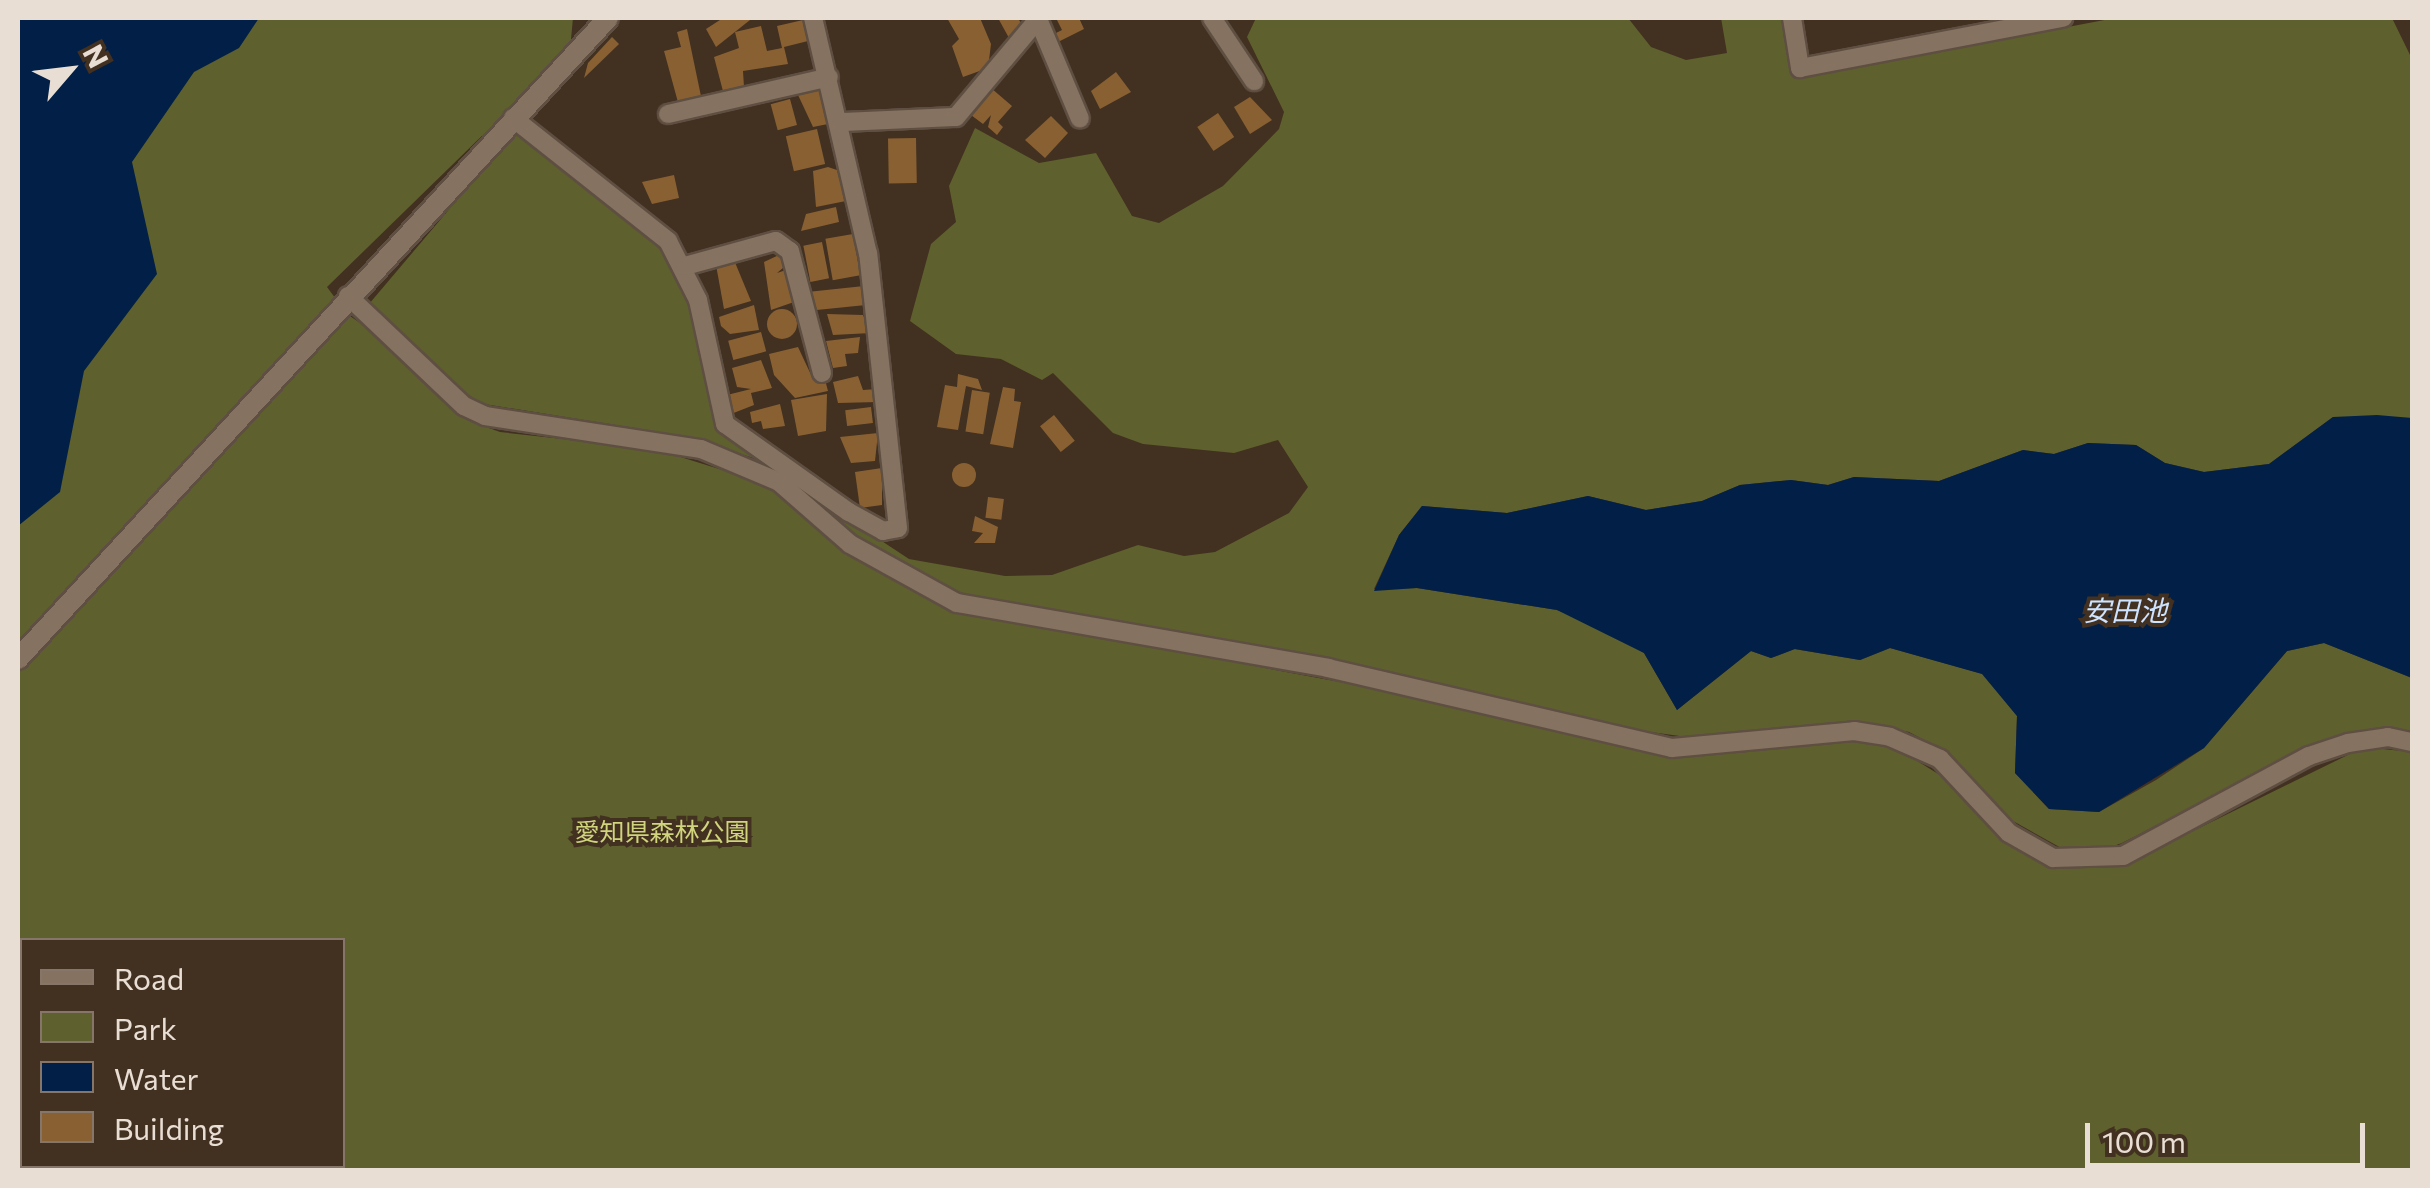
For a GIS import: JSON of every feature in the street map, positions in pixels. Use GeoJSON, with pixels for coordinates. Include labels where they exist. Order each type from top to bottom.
{"type":"FeatureCollection","features":[{"type":"Feature","properties":{"kind":"street"},"geometry":{"type":"LineString","coordinates":[[18,658],[608,18]]}},
{"type":"Feature","properties":{"kind":"street"},"geometry":{"type":"LineString","coordinates":[[348,296],[464,406],[485,416],[701,449],[782,477],[882,532],[898,528],[868,254],[841,122],[813,18]]}},
{"type":"Feature","properties":{"kind":"street"},"geometry":{"type":"LineString","coordinates":[[841,122],[956,117],[1038,18],[1080,118]]}},
{"type":"Feature","properties":{"kind":"street"},"geometry":{"type":"LineString","coordinates":[[1212,18],[1254,81]]}},
{"type":"Feature","properties":{"kind":"street"},"geometry":{"type":"LineString","coordinates":[[1792,18],[1800,68],[2064,18]]}},
{"type":"Feature","properties":{"kind":"street"},"geometry":{"type":"LineString","coordinates":[[668,114],[829,77]]}},
{"type":"Feature","properties":{"kind":"street"},"geometry":{"type":"LineString","coordinates":[[513,118],[668,242],[685,266],[698,300],[719,415],[850,544],[957,602],[1008,615],[1328,668],[1672,748],[1854,731],[1912,744],[1964,781],[2009,833],[2053,858],[2122,856],[2309,756],[2348,743],[2412,742]]}},
{"type":"Feature","properties":{"kind":"street"},"geometry":{"type":"LineString","coordinates":[[685,266],[776,241],[790,251],[822,373]]}},
{"type":"Feature","properties":{"kind":"green space","name":"愛知県森林公園"},"geometry":{"type":"Polygon","coordinates":[[[18,18],[573,18],[570,50],[327,287],[347,314],[398,349],[467,420],[500,432],[655,449],[777,487],[843,545],[953,610],[1496,711],[1670,757],[1850,739],[1893,746],[1948,780],[2004,837],[2051,868],[2126,864],[2364,747],[2412,752],[2412,1170],[18,1170],[18,18]]]}},
{"type":"Feature","properties":{"kind":"green space"},"geometry":{"type":"Polygon","coordinates":[[[1256,18],[1628,18],[1651,47],[1686,60],[1727,53],[1721,18],[1783,18],[1795,79],[2115,18],[2392,18],[2412,59],[2412,418],[2333,417],[2269,464],[2204,472],[2165,463],[2136,445],[2088,443],[2054,454],[2023,450],[1939,481],[1854,477],[1828,485],[1791,480],[1740,485],[1702,501],[1646,510],[1588,496],[1507,513],[1422,506],[1399,535],[1374,589],[1417,588],[1557,610],[1604,628],[1644,653],[1677,710],[1751,651],[1771,658],[1794,649],[1860,660],[1890,648],[1983,674],[2017,716],[2015,773],[2049,809],[2099,812],[2156,780],[2204,748],[2287,651],[2324,643],[2412,678],[2412,735],[2352,734],[2320,742],[2122,843],[2099,851],[2063,849],[2013,821],[1932,744],[1909,732],[1884,727],[1694,738],[1586,723],[1394,673],[953,593],[866,546],[816,505],[809,493],[909,559],[1005,576],[1052,575],[1138,545],[1184,556],[1215,552],[1289,513],[1308,487],[1278,440],[1234,453],[1143,444],[1113,433],[1053,373],[1042,380],[1001,359],[956,354],[910,321],[931,244],[956,222],[949,186],[975,128],[1039,163],[1096,153],[1132,216],[1159,223],[1223,186],[1279,129],[1284,112],[1247,37],[1256,18]]]}},
{"type":"Feature","properties":{"kind":"green space"},"geometry":{"type":"Polygon","coordinates":[[[512,135],[528,138],[648,229],[685,278],[715,420],[763,461],[684,436],[484,404],[453,386],[369,304],[512,135]]]}},
{"type":"Feature","properties":{"kind":"water"},"geometry":{"type":"Polygon","coordinates":[[[18,18],[259,18],[239,48],[194,72],[132,162],[157,274],[84,371],[60,492],[18,526],[18,18]]]}},
{"type":"Feature","properties":{"kind":"water","name":"安田池"},"geometry":{"type":"Polygon","coordinates":[[[2333,417],[2412,418],[2412,678],[2324,643],[2287,651],[2204,748],[2099,812],[2049,809],[2015,773],[2017,716],[1982,674],[1890,648],[1860,660],[1795,649],[1771,658],[1751,651],[1677,710],[1644,653],[1557,610],[1417,588],[1374,591],[1399,535],[1422,506],[1507,513],[1588,496],[1646,510],[1702,501],[1740,485],[1791,480],[1828,485],[1854,477],[1939,481],[2023,450],[2054,454],[2088,443],[2136,445],[2165,463],[2204,472],[2269,464],[2333,417]]]}},
{"type":"Feature","properties":{"kind":"building"},"geometry":{"type":"Polygon","coordinates":[[[723,18],[750,20],[716,47],[706,29],[723,18]]]}},
{"type":"Feature","properties":{"kind":"building"},"geometry":{"type":"Polygon","coordinates":[[[947,18],[980,18],[991,44],[988,68],[963,77],[952,46],[959,39],[947,18]]]}},
{"type":"Feature","properties":{"kind":"building"},"geometry":{"type":"Polygon","coordinates":[[[998,18],[1018,18],[1022,25],[1009,38],[998,18]]]}},
{"type":"Feature","properties":{"kind":"building"},"geometry":{"type":"Polygon","coordinates":[[[1056,18],[1079,18],[1084,29],[1056,43],[1052,35],[1062,30],[1056,18]]]}},
{"type":"Feature","properties":{"kind":"building"},"geometry":{"type":"Polygon","coordinates":[[[803,20],[808,41],[784,47],[788,64],[743,71],[744,87],[724,95],[714,57],[739,48],[735,32],[761,26],[767,51],[782,48],[777,26],[803,20]]]}},
{"type":"Feature","properties":{"kind":"building"},"geometry":{"type":"Polygon","coordinates":[[[687,29],[702,101],[679,106],[664,51],[681,47],[677,32],[687,29]]]}},
{"type":"Feature","properties":{"kind":"building"},"geometry":{"type":"Polygon","coordinates":[[[612,37],[619,44],[584,78],[588,63],[612,37]]]}},
{"type":"Feature","properties":{"kind":"building"},"geometry":{"type":"Polygon","coordinates":[[[1116,72],[1131,92],[1100,109],[1091,91],[1116,72]]]}},
{"type":"Feature","properties":{"kind":"building"},"geometry":{"type":"Polygon","coordinates":[[[991,88],[1012,106],[998,122],[1003,127],[997,135],[988,127],[991,115],[983,124],[971,115],[991,88]]]}},
{"type":"Feature","properties":{"kind":"building"},"geometry":{"type":"Polygon","coordinates":[[[821,90],[828,124],[813,127],[798,95],[821,90]]]}},
{"type":"Feature","properties":{"kind":"building"},"geometry":{"type":"Polygon","coordinates":[[[1250,97],[1272,120],[1250,134],[1234,107],[1250,97]]]}},
{"type":"Feature","properties":{"kind":"building"},"geometry":{"type":"Polygon","coordinates":[[[790,99],[797,125],[778,130],[771,104],[790,99]]]}},
{"type":"Feature","properties":{"kind":"building"},"geometry":{"type":"Polygon","coordinates":[[[1218,113],[1234,137],[1213,151],[1197,127],[1218,113]]]}},
{"type":"Feature","properties":{"kind":"building"},"geometry":{"type":"Polygon","coordinates":[[[1051,116],[1068,133],[1045,158],[1025,140],[1051,116]]]}},
{"type":"Feature","properties":{"kind":"building"},"geometry":{"type":"Polygon","coordinates":[[[817,129],[825,164],[794,171],[786,136],[817,129]]]}},
{"type":"Feature","properties":{"kind":"building"},"geometry":{"type":"Polygon","coordinates":[[[888,138],[916,138],[917,183],[889,183],[888,138]]]}},
{"type":"Feature","properties":{"kind":"building"},"geometry":{"type":"Polygon","coordinates":[[[828,167],[837,170],[846,201],[816,207],[813,171],[828,167]]]}},
{"type":"Feature","properties":{"kind":"building"},"geometry":{"type":"Polygon","coordinates":[[[674,175],[679,198],[652,204],[642,182],[674,175]]]}},
{"type":"Feature","properties":{"kind":"building"},"geometry":{"type":"Polygon","coordinates":[[[836,207],[839,222],[801,231],[806,214],[836,207]]]}},
{"type":"Feature","properties":{"kind":"building"},"geometry":{"type":"Polygon","coordinates":[[[853,234],[860,275],[833,280],[825,239],[853,234]]]}},
{"type":"Feature","properties":{"kind":"building"},"geometry":{"type":"Polygon","coordinates":[[[822,242],[829,278],[810,282],[803,246],[822,242]]]}},
{"type":"Feature","properties":{"kind":"building"},"geometry":{"type":"Polygon","coordinates":[[[781,254],[784,267],[777,273],[786,270],[794,302],[771,310],[764,262],[781,254]]]}},
{"type":"Feature","properties":{"kind":"building"},"geometry":{"type":"Polygon","coordinates":[[[734,260],[751,301],[724,309],[716,265],[734,260]]]}},
{"type":"Feature","properties":{"kind":"building"},"geometry":{"type":"Polygon","coordinates":[[[864,286],[866,305],[809,311],[807,292],[864,286]]]}},
{"type":"Feature","properties":{"kind":"building"},"geometry":{"type":"Polygon","coordinates":[[[754,305],[759,330],[730,334],[721,326],[719,317],[754,305]]]}},
{"type":"Feature","properties":{"kind":"building"},"geometry":{"type":"Polygon","coordinates":[[[782,309],[792,314],[797,324],[792,334],[782,339],[772,334],[767,324],[772,314],[782,309]]]}},
{"type":"Feature","properties":{"kind":"building"},"geometry":{"type":"Polygon","coordinates":[[[827,314],[863,315],[871,333],[833,335],[827,314]]]}},
{"type":"Feature","properties":{"kind":"building"},"geometry":{"type":"Polygon","coordinates":[[[761,332],[766,351],[733,360],[728,341],[761,332]]]}},
{"type":"Feature","properties":{"kind":"building"},"geometry":{"type":"Polygon","coordinates":[[[860,337],[858,353],[845,354],[847,366],[833,368],[826,341],[860,337]]]}},
{"type":"Feature","properties":{"kind":"building"},"geometry":{"type":"Polygon","coordinates":[[[798,347],[813,379],[824,376],[828,391],[795,398],[774,375],[769,354],[798,347]]]}},
{"type":"Feature","properties":{"kind":"building"},"geometry":{"type":"Polygon","coordinates":[[[761,360],[772,388],[751,393],[754,405],[731,414],[727,395],[751,389],[737,387],[732,368],[761,360]]]}},
{"type":"Feature","properties":{"kind":"building"},"geometry":{"type":"Polygon","coordinates":[[[958,374],[978,379],[982,390],[966,386],[958,430],[937,427],[945,385],[957,387],[958,374]]]}},
{"type":"Feature","properties":{"kind":"building"},"geometry":{"type":"Polygon","coordinates":[[[858,376],[863,390],[877,389],[878,402],[838,403],[833,382],[858,376]]]}},
{"type":"Feature","properties":{"kind":"building"},"geometry":{"type":"Polygon","coordinates":[[[1003,387],[1015,389],[1014,401],[1021,402],[1013,448],[990,444],[1003,387]]]}},
{"type":"Feature","properties":{"kind":"building"},"geometry":{"type":"Polygon","coordinates":[[[972,390],[990,393],[983,434],[965,431],[972,390]]]}},
{"type":"Feature","properties":{"kind":"building"},"geometry":{"type":"Polygon","coordinates":[[[827,394],[826,431],[798,436],[791,400],[827,394]]]}},
{"type":"Feature","properties":{"kind":"building"},"geometry":{"type":"Polygon","coordinates":[[[780,404],[785,426],[763,429],[761,421],[752,423],[750,412],[780,404]]]}},
{"type":"Feature","properties":{"kind":"building"},"geometry":{"type":"Polygon","coordinates":[[[871,407],[873,423],[847,426],[845,410],[871,407]]]}},
{"type":"Feature","properties":{"kind":"building"},"geometry":{"type":"Polygon","coordinates":[[[1054,415],[1075,441],[1061,452],[1040,426],[1054,415]]]}},
{"type":"Feature","properties":{"kind":"building"},"geometry":{"type":"Polygon","coordinates":[[[878,433],[875,461],[851,463],[840,437],[878,433]]]}},
{"type":"Feature","properties":{"kind":"building"},"geometry":{"type":"Polygon","coordinates":[[[964,463],[973,466],[973,484],[964,487],[955,484],[952,475],[955,466],[964,463]]]}},
{"type":"Feature","properties":{"kind":"building"},"geometry":{"type":"Polygon","coordinates":[[[882,468],[882,505],[860,508],[855,472],[882,468]]]}},
{"type":"Feature","properties":{"kind":"building"},"geometry":{"type":"Polygon","coordinates":[[[988,497],[1004,499],[1001,520],[985,518],[988,497]]]}},
{"type":"Feature","properties":{"kind":"building"},"geometry":{"type":"Polygon","coordinates":[[[975,516],[998,527],[995,543],[974,543],[983,533],[972,531],[975,516]]]}}]}
